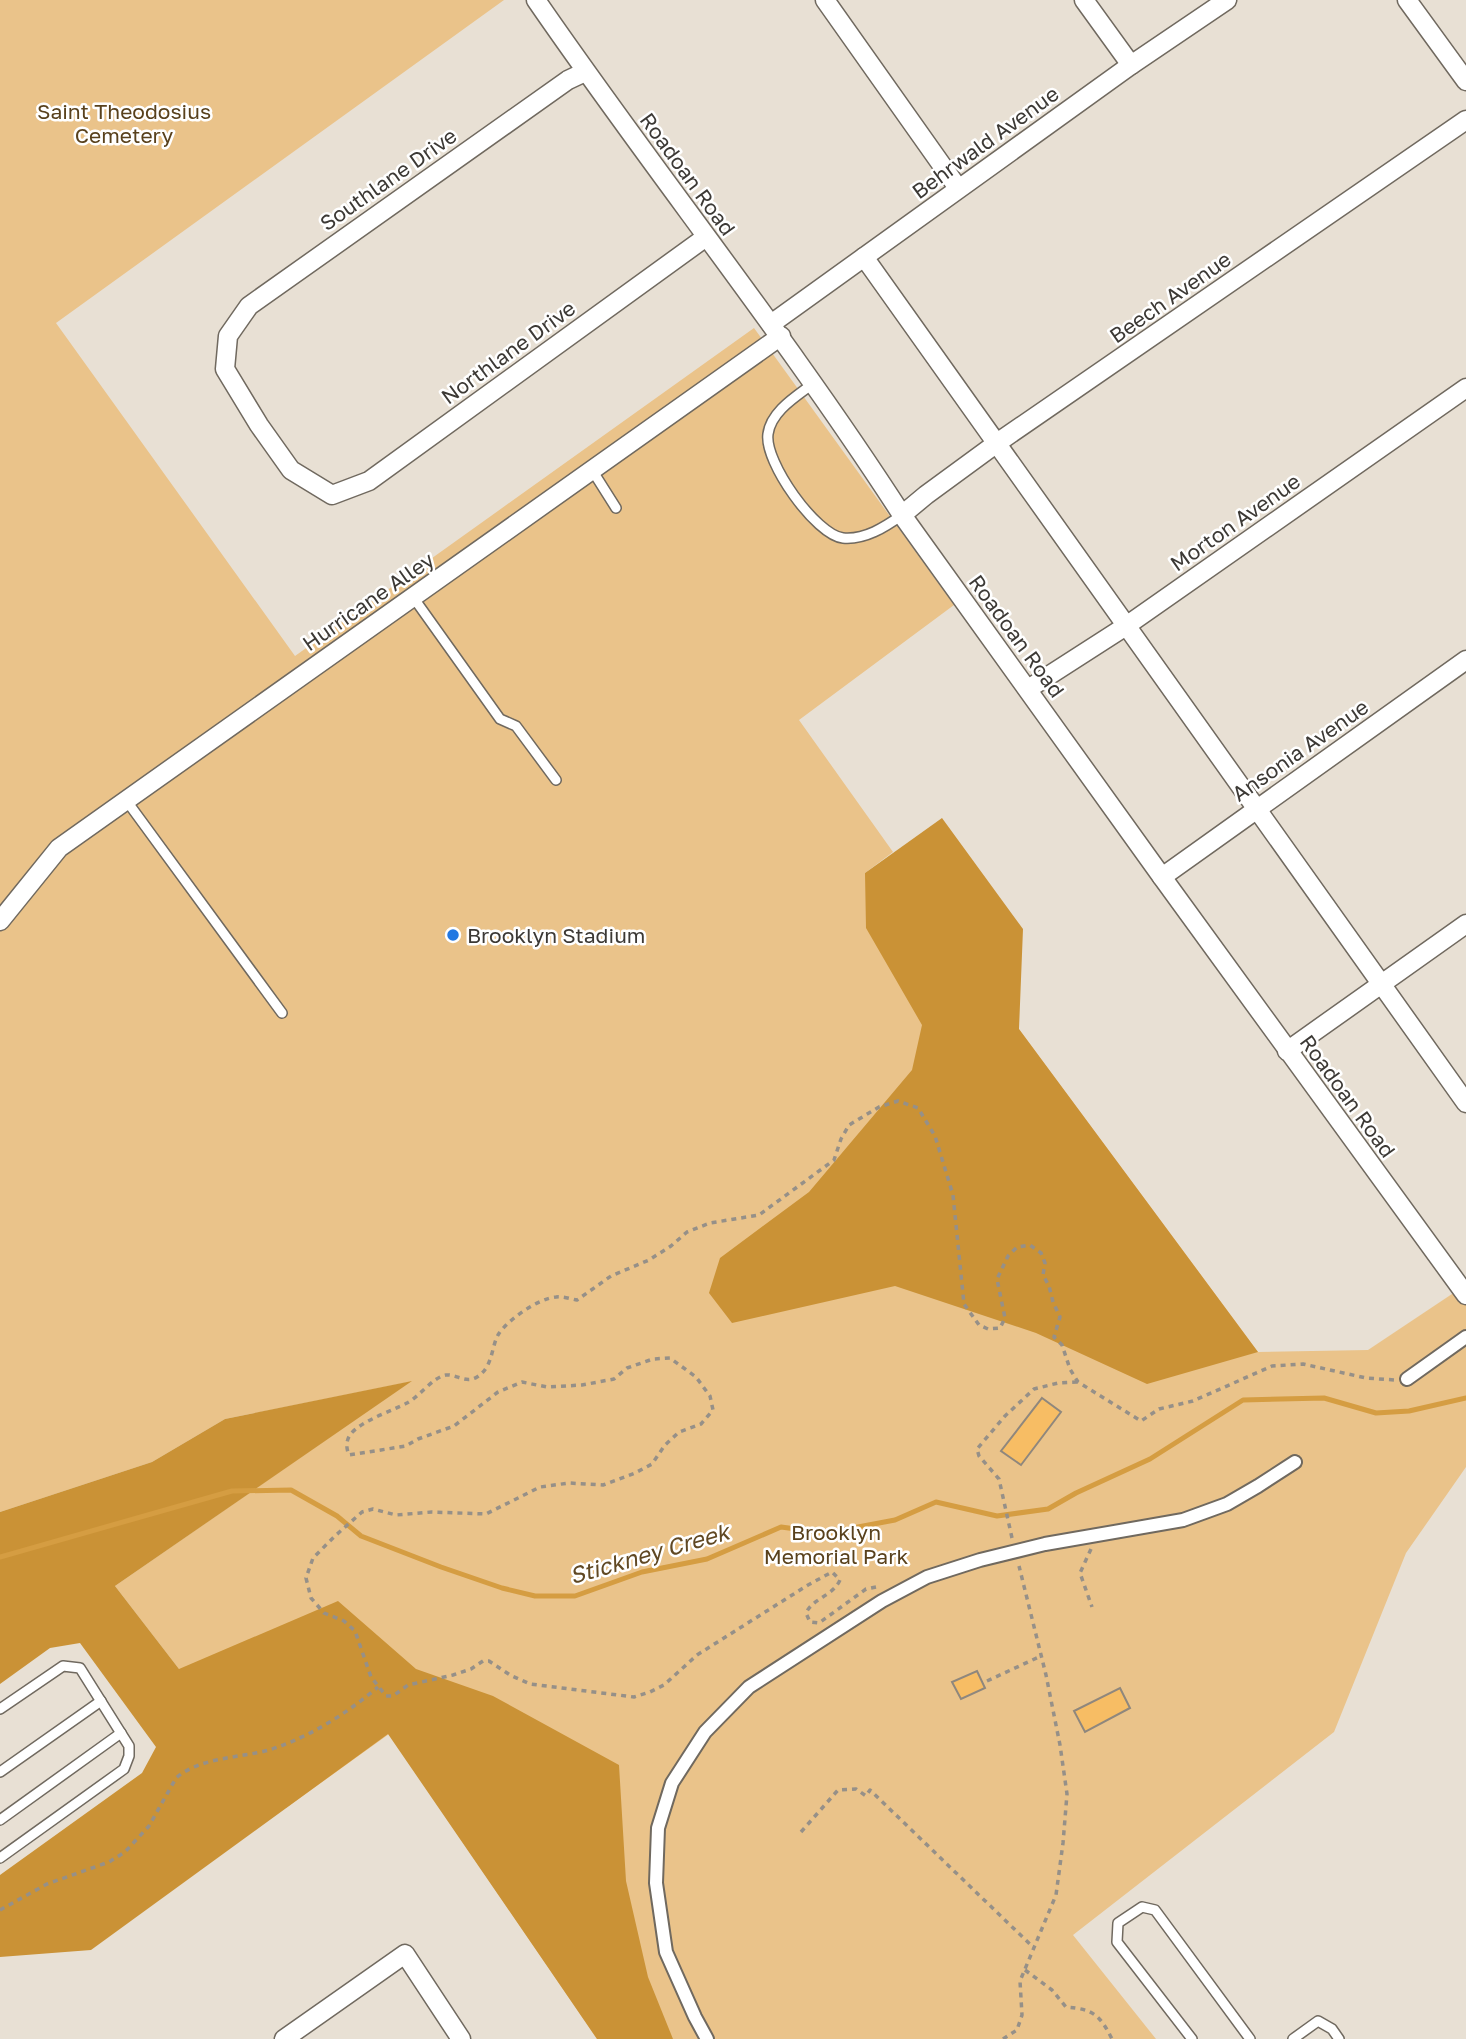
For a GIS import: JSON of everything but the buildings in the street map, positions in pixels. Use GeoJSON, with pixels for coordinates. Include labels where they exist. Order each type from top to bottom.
{"type":"FeatureCollection","features":[{"type":"Feature","properties":{"kind":"street","name":"Roadoan Road"},"geometry":{"type":"LineString","coordinates":[[536,0],[585,72],[814,383],[902,515],[1161,877],[1466,1295]]}},
{"type":"Feature","properties":{"kind":"street"},"geometry":{"type":"LineString","coordinates":[[825,0],[958,188]]}},
{"type":"Feature","properties":{"kind":"street"},"geometry":{"type":"LineString","coordinates":[[1084,0],[1131,65]]}},
{"type":"Feature","properties":{"kind":"street","name":"Behrwald Avenue"},"geometry":{"type":"LineString","coordinates":[[776,330],[864,257],[958,188],[1227,0]]}},
{"type":"Feature","properties":{"kind":"street"},"geometry":{"type":"LineString","coordinates":[[1407,0],[1466,81]]}},
{"type":"Feature","properties":{"kind":"street","name":"Southlane Drive"},"geometry":{"type":"LineString","coordinates":[[332,495],[291,470],[260,425],[225,369],[228,336],[249,306],[568,80],[585,72]]}},
{"type":"Feature","properties":{"kind":"street","name":"Beech Avenue"},"geometry":{"type":"LineString","coordinates":[[902,515],[997,443],[1466,120]]}},
{"type":"Feature","properties":{"kind":"street","name":"Northlane Drive"},"geometry":{"type":"LineString","coordinates":[[332,495],[369,481],[706,237]]}},
{"type":"Feature","properties":{"kind":"street"},"geometry":{"type":"LineString","coordinates":[[864,257],[1466,1102]]}},
{"type":"Feature","properties":{"kind":"street","name":"Hurricane Alley"},"geometry":{"type":"LineString","coordinates":[[0,921],[59,849],[592,470],[776,330]]}},
{"type":"Feature","properties":{"kind":"street","name":"Morton Avenue"},"geometry":{"type":"LineString","coordinates":[[1028,689],[1126,626],[1466,388]]}},
{"type":"Feature","properties":{"kind":"street","name":"Ansonia Avenue"},"geometry":{"type":"LineString","coordinates":[[1161,877],[1466,660]]}},
{"type":"Feature","properties":{"kind":"street"},"geometry":{"type":"LineString","coordinates":[[1287,1051],[1466,923]]}},
{"type":"Feature","properties":{"kind":"street"},"geometry":{"type":"LineString","coordinates":[[1408,1379],[1466,1336]]}},
{"type":"Feature","properties":{"kind":"street"},"geometry":{"type":"LineString","coordinates":[[707,2039],[666,1952],[656,1883],[659,1828],[671,1783],[705,1732],[749,1687],[891,1596],[927,1577],[1015,1551],[1183,1520],[1227,1504],[1295,1462]]}},
{"type":"Feature","properties":{"kind":"street"},"geometry":{"type":"LineString","coordinates":[[284,2039],[405,1954],[461,2039]]}},
{"type":"Feature","properties":{"kind":"lane"},"geometry":{"type":"LineString","coordinates":[[814,383],[775,417],[768,433],[768,451],[781,475],[812,518],[827,533],[843,538],[864,536],[886,527],[902,515]]}},
{"type":"Feature","properties":{"kind":"lane"},"geometry":{"type":"LineString","coordinates":[[592,470],[616,508]]}},
{"type":"Feature","properties":{"kind":"lane"},"geometry":{"type":"LineString","coordinates":[[413,597],[500,719],[516,726],[556,780]]}},
{"type":"Feature","properties":{"kind":"lane"},"geometry":{"type":"LineString","coordinates":[[126,800],[282,1013]]}},
{"type":"Feature","properties":{"kind":"lane"},"geometry":{"type":"LineString","coordinates":[[0,1709],[64,1666],[80,1668],[129,1746],[130,1756],[124,1769],[0,1858]]}},
{"type":"Feature","properties":{"kind":"lane"},"geometry":{"type":"LineString","coordinates":[[0,1772],[101,1701]]}},
{"type":"Feature","properties":{"kind":"lane"},"geometry":{"type":"LineString","coordinates":[[0,1820],[121,1733]]}},
{"type":"Feature","properties":{"kind":"lane"},"geometry":{"type":"LineString","coordinates":[[1192,2039],[1117,1942],[1118,1923],[1142,1907],[1156,1910],[1250,2039]]}},
{"type":"Feature","properties":{"kind":"lane"},"geometry":{"type":"LineString","coordinates":[[1293,2039],[1318,2021],[1332,2029],[1339,2039]]}},
{"type":"Feature","properties":{"kind":"path"},"geometry":{"type":"LineString","coordinates":[[891,1596],[885,1587],[866,1589],[818,1623],[810,1622],[806,1613],[809,1606],[836,1589],[840,1580],[832,1572],[697,1655],[664,1685],[635,1696],[530,1684],[489,1661],[483,1661],[471,1669],[408,1685],[393,1696],[386,1696],[370,1677],[355,1631],[344,1621],[324,1613],[311,1598],[306,1578],[313,1558],[362,1512],[373,1510],[396,1515],[432,1512],[486,1514],[540,1487],[569,1483],[603,1485],[652,1464],[664,1445],[679,1432],[701,1424],[713,1410],[710,1396],[696,1377],[670,1359],[653,1359],[627,1368],[614,1379],[582,1385],[547,1387],[522,1382],[498,1392],[454,1426],[406,1446],[349,1455],[346,1447],[350,1434],[369,1420],[409,1402],[436,1378],[447,1375],[465,1380],[475,1378],[485,1369],[499,1335],[515,1316],[556,1297],[578,1300],[611,1276],[649,1260],[687,1232],[710,1223],[759,1215],[834,1160],[849,1125],[879,1107],[898,1101],[918,1108],[935,1136],[953,1195],[964,1304],[979,1325],[988,1329],[1000,1328],[1005,1318],[997,1279],[1008,1256],[1017,1247],[1030,1245],[1041,1253],[1045,1263],[1044,1275],[1060,1317],[1054,1337],[1062,1345],[1070,1368],[1079,1382],[1141,1421],[1159,1409],[1193,1401],[1272,1366],[1303,1364],[1366,1378],[1408,1379]]}},
{"type":"Feature","properties":{"kind":"path"},"geometry":{"type":"LineString","coordinates":[[1003,2039],[1017,2030],[1022,2015],[1020,1981],[1056,1895],[1067,1794],[1060,1745],[1041,1656],[999,1479],[979,1456],[977,1449],[1005,1416],[1034,1389],[1058,1383],[1079,1382]]}},
{"type":"Feature","properties":{"kind":"path"},"geometry":{"type":"LineString","coordinates":[[1093,1606],[1080,1573],[1098,1535]]}},
{"type":"Feature","properties":{"kind":"path"},"geometry":{"type":"LineString","coordinates":[[987,1681],[1041,1656]]}},
{"type":"Feature","properties":{"kind":"path"},"geometry":{"type":"LineString","coordinates":[[0,1910],[47,1884],[109,1862],[125,1852],[149,1826],[176,1778],[181,1774],[208,1763],[278,1747],[327,1725],[378,1687]]}},
{"type":"Feature","properties":{"kind":"path"},"geometry":{"type":"LineString","coordinates":[[801,1832],[838,1790],[856,1789],[866,1796],[870,1790],[1034,1948]]}},
{"type":"Feature","properties":{"kind":"path"},"geometry":{"type":"LineString","coordinates":[[1025,1970],[1052,1990],[1066,2007],[1085,2009],[1098,2017],[1112,2039]]}},
{"type":"Feature","properties":{"kind":"green space","name":"Brooklyn Memorial Park"},"geometry":{"type":"Polygon","coordinates":[[[0,0],[504,0],[56,323],[295,656],[754,328],[954,605],[799,720],[893,852],[865,873],[984,982],[1258,1352],[1368,1350],[1461,1288],[1466,1296],[1466,1467],[1406,1553],[1334,1732],[1073,1935],[1156,2039],[597,2039],[389,1734],[286,1808],[115,1586],[409,1382],[225,1419],[152,1462],[0,1512],[0,0]]]}},
{"type":"Feature","properties":{"kind":"shaded area"},"geometry":{"type":"Polygon","coordinates":[[[942,818],[1023,929],[1019,1029],[1258,1352],[1147,1384],[1036,1333],[895,1286],[732,1323],[709,1293],[720,1258],[809,1192],[912,1070],[922,1025],[866,928],[865,873],[942,818]]]}},
{"type":"Feature","properties":{"kind":"shaded area"},"geometry":{"type":"Polygon","coordinates":[[[412,1381],[115,1586],[179,1669],[338,1601],[416,1669],[493,1696],[619,1765],[626,1881],[648,1977],[673,2039],[597,2039],[388,1734],[91,1950],[0,1957],[0,1875],[142,1773],[156,1747],[80,1643],[50,1648],[0,1684],[0,1512],[152,1462],[225,1419],[412,1381]]]}},
{"type":"Feature","properties":{"kind":"waterway","name":"Stickney Creek"},"geometry":{"type":"LineString","coordinates":[[0,1557],[232,1491],[291,1490],[337,1516],[361,1536],[441,1567],[535,1596],[575,1596],[642,1572],[707,1559],[781,1527],[826,1533],[895,1520],[936,1502],[997,1516],[1048,1509],[1150,1459],[1243,1400],[1324,1398],[1376,1413],[1409,1411],[1466,1398]]}},
{"type":"Feature","properties":{"kind":"place","name":"Brooklyn Stadium"},"geometry":{"type":"Point","coordinates":[453,935]}},
{"type":"Feature","properties":{"kind":"park label","name":"Saint Theodosius Cemetery"},"geometry":{"type":"Point","coordinates":[124,123]}}]}
